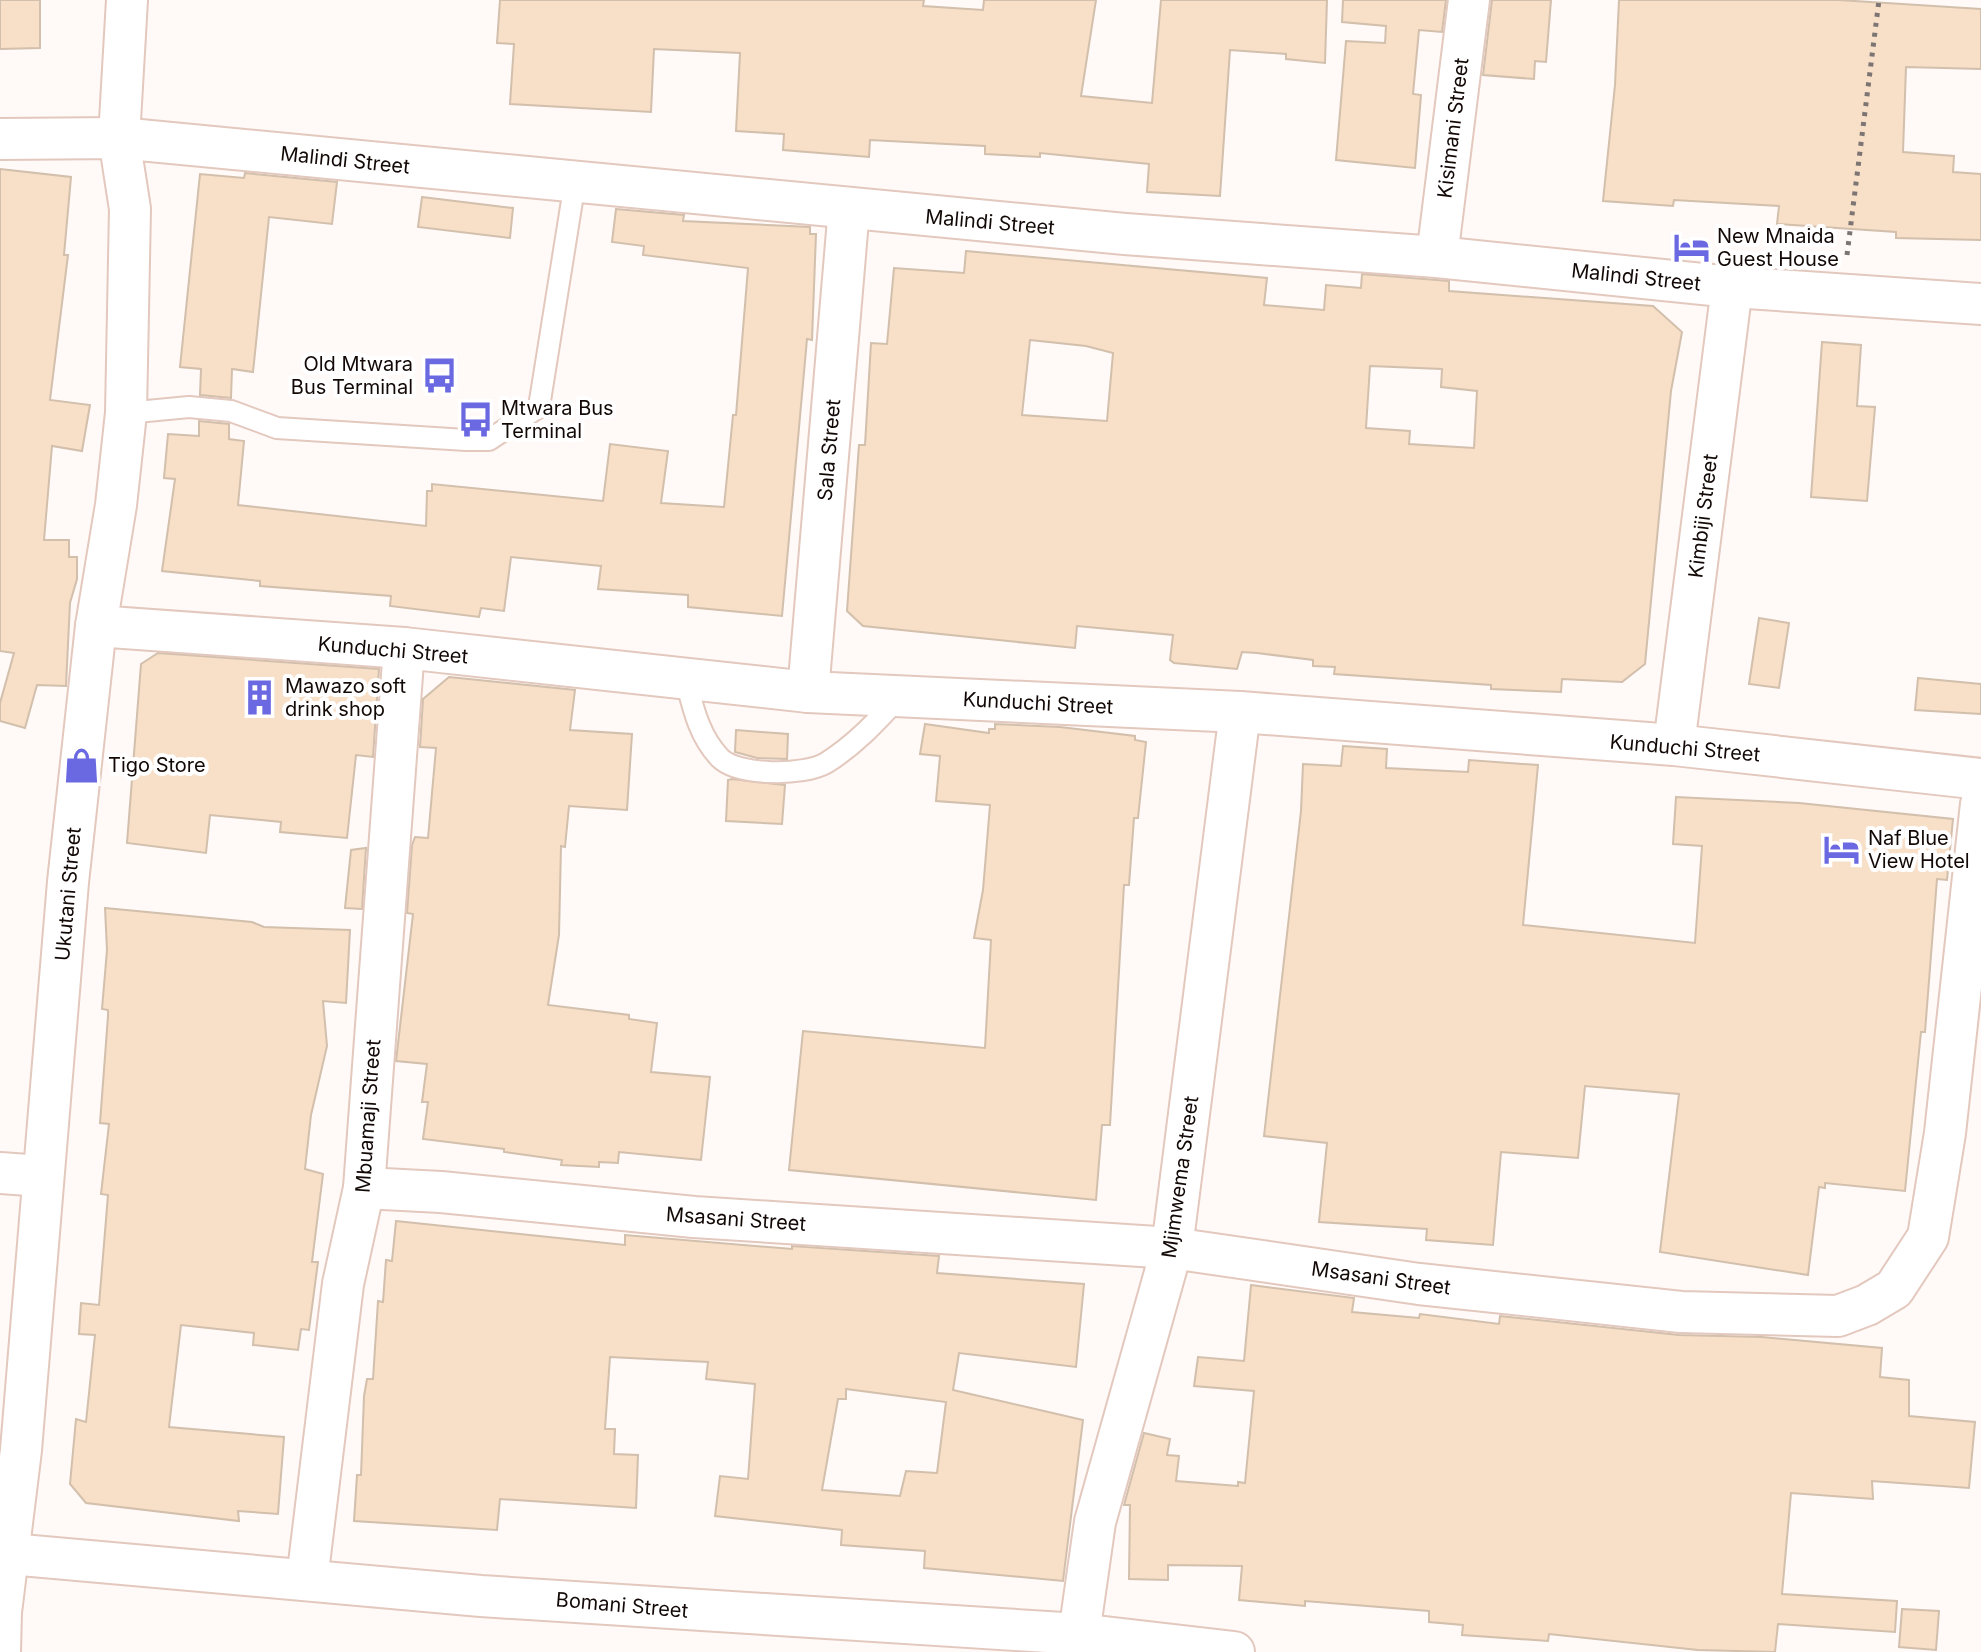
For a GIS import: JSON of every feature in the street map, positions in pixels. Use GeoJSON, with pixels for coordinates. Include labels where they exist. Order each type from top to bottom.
{"type":"FeatureCollection","features":[{"type":"Feature","properties":{"kind":"street","name":"Ukutani Street"},"geometry":{"type":"LineString","coordinates":[[0,1652],[42,1176],[96,626],[116,505],[126,413],[130,209],[119,138],[127,0]]}},
{"type":"Feature","properties":{"kind":"street","name":"Kisimani Street"},"geometry":{"type":"LineString","coordinates":[[1437,257],[1469,0]]}},
{"type":"Feature","properties":{"kind":"street","name":"Malindi Street"},"geometry":{"type":"LineString","coordinates":[[0,139],[119,138],[1125,234],[1437,257],[1732,287],[1981,304]]}},
{"type":"Feature","properties":{"kind":"street","name":"Sala Street"},"geometry":{"type":"LineString","coordinates":[[808,692],[849,208]]}},
{"type":"Feature","properties":{"kind":"street","name":"Kimbiji Street"},"geometry":{"type":"LineString","coordinates":[[1674,745],[1732,287]]}},
{"type":"Feature","properties":{"kind":"street","name":"Kunduchi Street"},"geometry":{"type":"LineString","coordinates":[[96,626],[404,648],[808,692],[1240,712],[1674,745],[1981,779]]}},
{"type":"Feature","properties":{"kind":"street","name":"Mbuamaji Street"},"geometry":{"type":"LineString","coordinates":[[307,1580],[343,1284],[364,1188],[404,648]]}},
{"type":"Feature","properties":{"kind":"street","name":"Mjimwema Street"},"geometry":{"type":"LineString","coordinates":[[1079,1634],[1095,1522],[1172,1248],[1240,712]]}},
{"type":"Feature","properties":{"kind":"street","name":"Msasani Street"},"geometry":{"type":"LineString","coordinates":[[364,1188],[489,1196],[694,1217],[1172,1248],[1419,1284],[1681,1312],[1838,1316],[1867,1305],[1894,1289],[1928,1237],[1945,1133],[1981,804]]}},
{"type":"Feature","properties":{"kind":"street"},"geometry":{"type":"LineString","coordinates":[[0,1173],[42,1176]]}},
{"type":"Feature","properties":{"kind":"street","name":"Bomani Street"},"geometry":{"type":"LineString","coordinates":[[10,1554],[149,1569],[481,1596],[1079,1634],[1234,1652]]}},
{"type":"Feature","properties":{"kind":"lane"},"geometry":{"type":"LineString","coordinates":[[126,413],[189,407],[231,411],[277,428],[489,440],[539,407],[575,182]]}},
{"type":"Feature","properties":{"kind":"lane"},"geometry":{"type":"LineString","coordinates":[[686,680],[696,722],[722,760],[774,775],[822,765],[861,738],[900,696]]}},
{"type":"Feature","properties":{"kind":"path"},"geometry":{"type":"LineString","coordinates":[[1841,295],[1879,0]]}},
{"type":"Feature","properties":{"kind":"building"},"geometry":{"type":"Polygon","coordinates":[[[0,0],[40,0],[40,48],[0,49],[0,0]]]}},
{"type":"Feature","properties":{"kind":"building"},"geometry":{"type":"Polygon","coordinates":[[[500,0],[924,0],[923,6],[983,10],[984,0],[1096,0],[1081,96],[1152,103],[1161,0],[1327,0],[1325,63],[1286,59],[1286,54],[1230,50],[1220,196],[1147,192],[1149,164],[1040,153],[1040,157],[985,154],[985,146],[870,140],[869,157],[783,150],[784,134],[736,131],[740,53],[654,49],[651,112],[510,104],[514,44],[497,43],[500,0]]]}},
{"type":"Feature","properties":{"kind":"building"},"geometry":{"type":"Polygon","coordinates":[[[1343,0],[1446,0],[1442,32],[1419,30],[1413,94],[1421,95],[1415,168],[1336,160],[1346,41],[1385,43],[1386,26],[1342,22],[1343,0]]]}},
{"type":"Feature","properties":{"kind":"building"},"geometry":{"type":"Polygon","coordinates":[[[1492,0],[1551,0],[1546,62],[1535,61],[1534,79],[1483,75],[1492,0]]]}},
{"type":"Feature","properties":{"kind":"building"},"geometry":{"type":"Polygon","coordinates":[[[1619,0],[1839,0],[1981,9],[1981,69],[1906,67],[1903,152],[1954,156],[1953,172],[1981,174],[1981,240],[1896,238],[1896,232],[1777,224],[1779,206],[1674,200],[1673,206],[1603,201],[1615,85],[1619,0]]]}},
{"type":"Feature","properties":{"kind":"building"},"geometry":{"type":"Polygon","coordinates":[[[0,169],[71,177],[64,255],[68,255],[50,400],[90,405],[82,451],[52,446],[44,540],[69,540],[69,557],[77,557],[77,579],[70,603],[66,686],[37,685],[25,728],[0,721],[0,703],[14,653],[0,651],[0,169]]]}},
{"type":"Feature","properties":{"kind":"building"},"geometry":{"type":"Polygon","coordinates":[[[245,173],[337,182],[332,224],[269,217],[253,372],[232,369],[231,398],[200,395],[201,369],[180,367],[200,174],[244,178],[245,173]]]}},
{"type":"Feature","properties":{"kind":"building"},"geometry":{"type":"Polygon","coordinates":[[[422,197],[513,208],[510,238],[418,227],[422,197]]]}},
{"type":"Feature","properties":{"kind":"building"},"geometry":{"type":"Polygon","coordinates":[[[616,209],[684,215],[683,221],[810,227],[810,234],[816,234],[812,340],[807,339],[782,616],[688,607],[688,595],[598,589],[601,566],[511,557],[504,611],[481,608],[479,617],[390,606],[391,596],[260,586],[260,581],[162,571],[175,479],[164,478],[168,434],[199,436],[199,421],[229,424],[229,439],[244,441],[238,505],[426,526],[427,491],[432,491],[432,484],[603,501],[610,444],[668,451],[661,503],[724,507],[733,415],[736,415],[748,268],[643,255],[644,246],[612,242],[616,209]]]}},
{"type":"Feature","properties":{"kind":"building"},"geometry":{"type":"Polygon","coordinates":[[[966,251],[1267,278],[1264,305],[1324,310],[1326,285],[1361,288],[1362,274],[1449,281],[1449,291],[1653,306],[1682,332],[1671,391],[1645,664],[1622,682],[1562,679],[1561,692],[1491,689],[1491,685],[1334,674],[1335,667],[1313,666],[1313,660],[1257,653],[1242,652],[1237,669],[1174,663],[1170,660],[1173,635],[1077,626],[1075,648],[863,626],[847,611],[859,445],[865,445],[871,343],[887,344],[894,268],[964,273],[966,251]],[[1030,340],[1022,415],[1107,421],[1113,353],[1086,346],[1030,340]],[[1370,366],[1366,428],[1410,431],[1409,444],[1474,448],[1477,391],[1441,387],[1442,369],[1370,366]]]}},
{"type":"Feature","properties":{"kind":"building"},"geometry":{"type":"Polygon","coordinates":[[[1822,342],[1861,345],[1857,406],[1875,407],[1867,501],[1811,497],[1822,342]]]}},
{"type":"Feature","properties":{"kind":"building"},"geometry":{"type":"Polygon","coordinates":[[[1759,618],[1789,623],[1779,688],[1749,684],[1759,618]]]}},
{"type":"Feature","properties":{"kind":"building"},"geometry":{"type":"Polygon","coordinates":[[[158,653],[379,669],[373,757],[356,755],[347,838],[280,832],[281,822],[210,815],[206,853],[127,843],[141,664],[158,653]]]}},
{"type":"Feature","properties":{"kind":"building"},"geometry":{"type":"Polygon","coordinates":[[[449,677],[575,690],[570,730],[632,734],[627,810],[569,806],[565,847],[561,846],[559,935],[548,1005],[629,1015],[629,1019],[657,1023],[651,1072],[710,1077],[701,1160],[619,1152],[618,1163],[599,1162],[599,1167],[561,1165],[562,1160],[504,1152],[504,1149],[423,1139],[428,1102],[422,1102],[427,1064],[396,1061],[413,914],[407,913],[412,845],[415,837],[428,838],[436,748],[420,747],[423,699],[449,677]]]}},
{"type":"Feature","properties":{"kind":"building"},"geometry":{"type":"Polygon","coordinates":[[[1918,678],[1981,684],[1981,714],[1915,710],[1918,678]]]}},
{"type":"Feature","properties":{"kind":"building"},"geometry":{"type":"Polygon","coordinates":[[[925,724],[989,733],[989,729],[995,729],[995,724],[1060,727],[1135,736],[1135,740],[1146,742],[1138,818],[1134,818],[1129,885],[1124,885],[1110,1125],[1102,1125],[1096,1200],[789,1170],[803,1031],[985,1048],[991,940],[974,938],[983,890],[990,805],[936,801],[940,756],[920,754],[925,724]]]}},
{"type":"Feature","properties":{"kind":"building"},"geometry":{"type":"Polygon","coordinates":[[[736,730],[788,734],[787,759],[757,758],[735,752],[736,730]]]}},
{"type":"Feature","properties":{"kind":"building"},"geometry":{"type":"Polygon","coordinates":[[[1343,746],[1387,749],[1386,768],[1468,772],[1469,760],[1538,765],[1523,925],[1695,943],[1702,846],[1673,844],[1676,797],[1799,803],[1953,819],[1947,880],[1937,879],[1925,1032],[1921,1032],[1905,1191],[1825,1183],[1825,1188],[1819,1187],[1808,1275],[1660,1252],[1679,1094],[1585,1086],[1578,1158],[1501,1152],[1493,1245],[1426,1240],[1427,1229],[1319,1222],[1327,1143],[1264,1136],[1301,811],[1303,764],[1341,766],[1343,746]]]}},
{"type":"Feature","properties":{"kind":"building"},"geometry":{"type":"Polygon","coordinates":[[[728,780],[785,785],[782,824],[726,821],[728,780]]]}},
{"type":"Feature","properties":{"kind":"building"},"geometry":{"type":"Polygon","coordinates":[[[366,848],[362,909],[345,908],[351,850],[366,848]]]}},
{"type":"Feature","properties":{"kind":"building"},"geometry":{"type":"Polygon","coordinates":[[[105,908],[252,922],[264,927],[350,930],[346,1003],[323,1001],[327,1046],[311,1115],[305,1169],[323,1174],[312,1262],[318,1262],[309,1330],[301,1329],[298,1350],[253,1345],[254,1333],[181,1325],[169,1427],[284,1437],[278,1514],[238,1511],[239,1521],[86,1503],[70,1484],[76,1419],[86,1422],[95,1335],[79,1334],[81,1303],[99,1305],[108,1195],[101,1194],[109,1124],[100,1123],[108,1016],[108,1010],[102,1009],[107,950],[105,908]]]}},
{"type":"Feature","properties":{"kind":"building"},"geometry":{"type":"Polygon","coordinates":[[[396,1221],[625,1245],[625,1235],[792,1249],[792,1246],[939,1256],[937,1273],[1084,1284],[1076,1367],[959,1353],[953,1390],[1083,1420],[1063,1581],[924,1568],[925,1551],[841,1545],[842,1530],[715,1516],[720,1476],[748,1479],[755,1384],[706,1379],[708,1362],[610,1357],[605,1429],[615,1429],[614,1454],[638,1455],[636,1508],[500,1499],[497,1530],[354,1521],[357,1475],[361,1475],[364,1396],[367,1379],[373,1379],[378,1301],[383,1302],[386,1260],[392,1261],[396,1221]],[[846,1389],[846,1399],[838,1399],[822,1490],[900,1496],[906,1471],[937,1473],[946,1402],[846,1389]]]}},
{"type":"Feature","properties":{"kind":"building"},"geometry":{"type":"Polygon","coordinates":[[[1251,1285],[1354,1298],[1352,1312],[1419,1318],[1420,1314],[1499,1324],[1500,1316],[1679,1335],[1762,1337],[1882,1348],[1880,1377],[1909,1380],[1909,1416],[1975,1422],[1969,1488],[1872,1481],[1873,1499],[1791,1493],[1782,1594],[1897,1601],[1895,1632],[1778,1624],[1775,1652],[1698,1650],[1549,1634],[1548,1641],[1462,1635],[1463,1625],[1429,1622],[1429,1611],[1305,1601],[1305,1606],[1239,1600],[1242,1566],[1168,1565],[1168,1580],[1129,1579],[1130,1505],[1124,1505],[1144,1433],[1170,1439],[1167,1455],[1179,1456],[1176,1481],[1238,1486],[1238,1482],[1245,1483],[1254,1391],[1194,1386],[1198,1357],[1244,1361],[1251,1285]]]}},
{"type":"Feature","properties":{"kind":"building"},"geometry":{"type":"Polygon","coordinates":[[[1902,1609],[1939,1611],[1936,1650],[1899,1647],[1902,1609]]]}},
{"type":"Feature","properties":{"kind":"place","name":"New Mnaida Guest House"},"geometry":{"type":"Point","coordinates":[1691,248]}},
{"type":"Feature","properties":{"kind":"place","name":"Old Mtwara Bus Terminal"},"geometry":{"type":"Point","coordinates":[439,376]}},
{"type":"Feature","properties":{"kind":"place","name":"Mtwara Bus Terminal"},"geometry":{"type":"Point","coordinates":[475,420]}},
{"type":"Feature","properties":{"kind":"place","name":"Mawazo soft drink shop"},"geometry":{"type":"Point","coordinates":[259,697]}},
{"type":"Feature","properties":{"kind":"place","name":"Tigo Store"},"geometry":{"type":"Point","coordinates":[82,765]}},
{"type":"Feature","properties":{"kind":"place","name":"Naf Blue View Hotel"},"geometry":{"type":"Point","coordinates":[1842,849]}}]}
